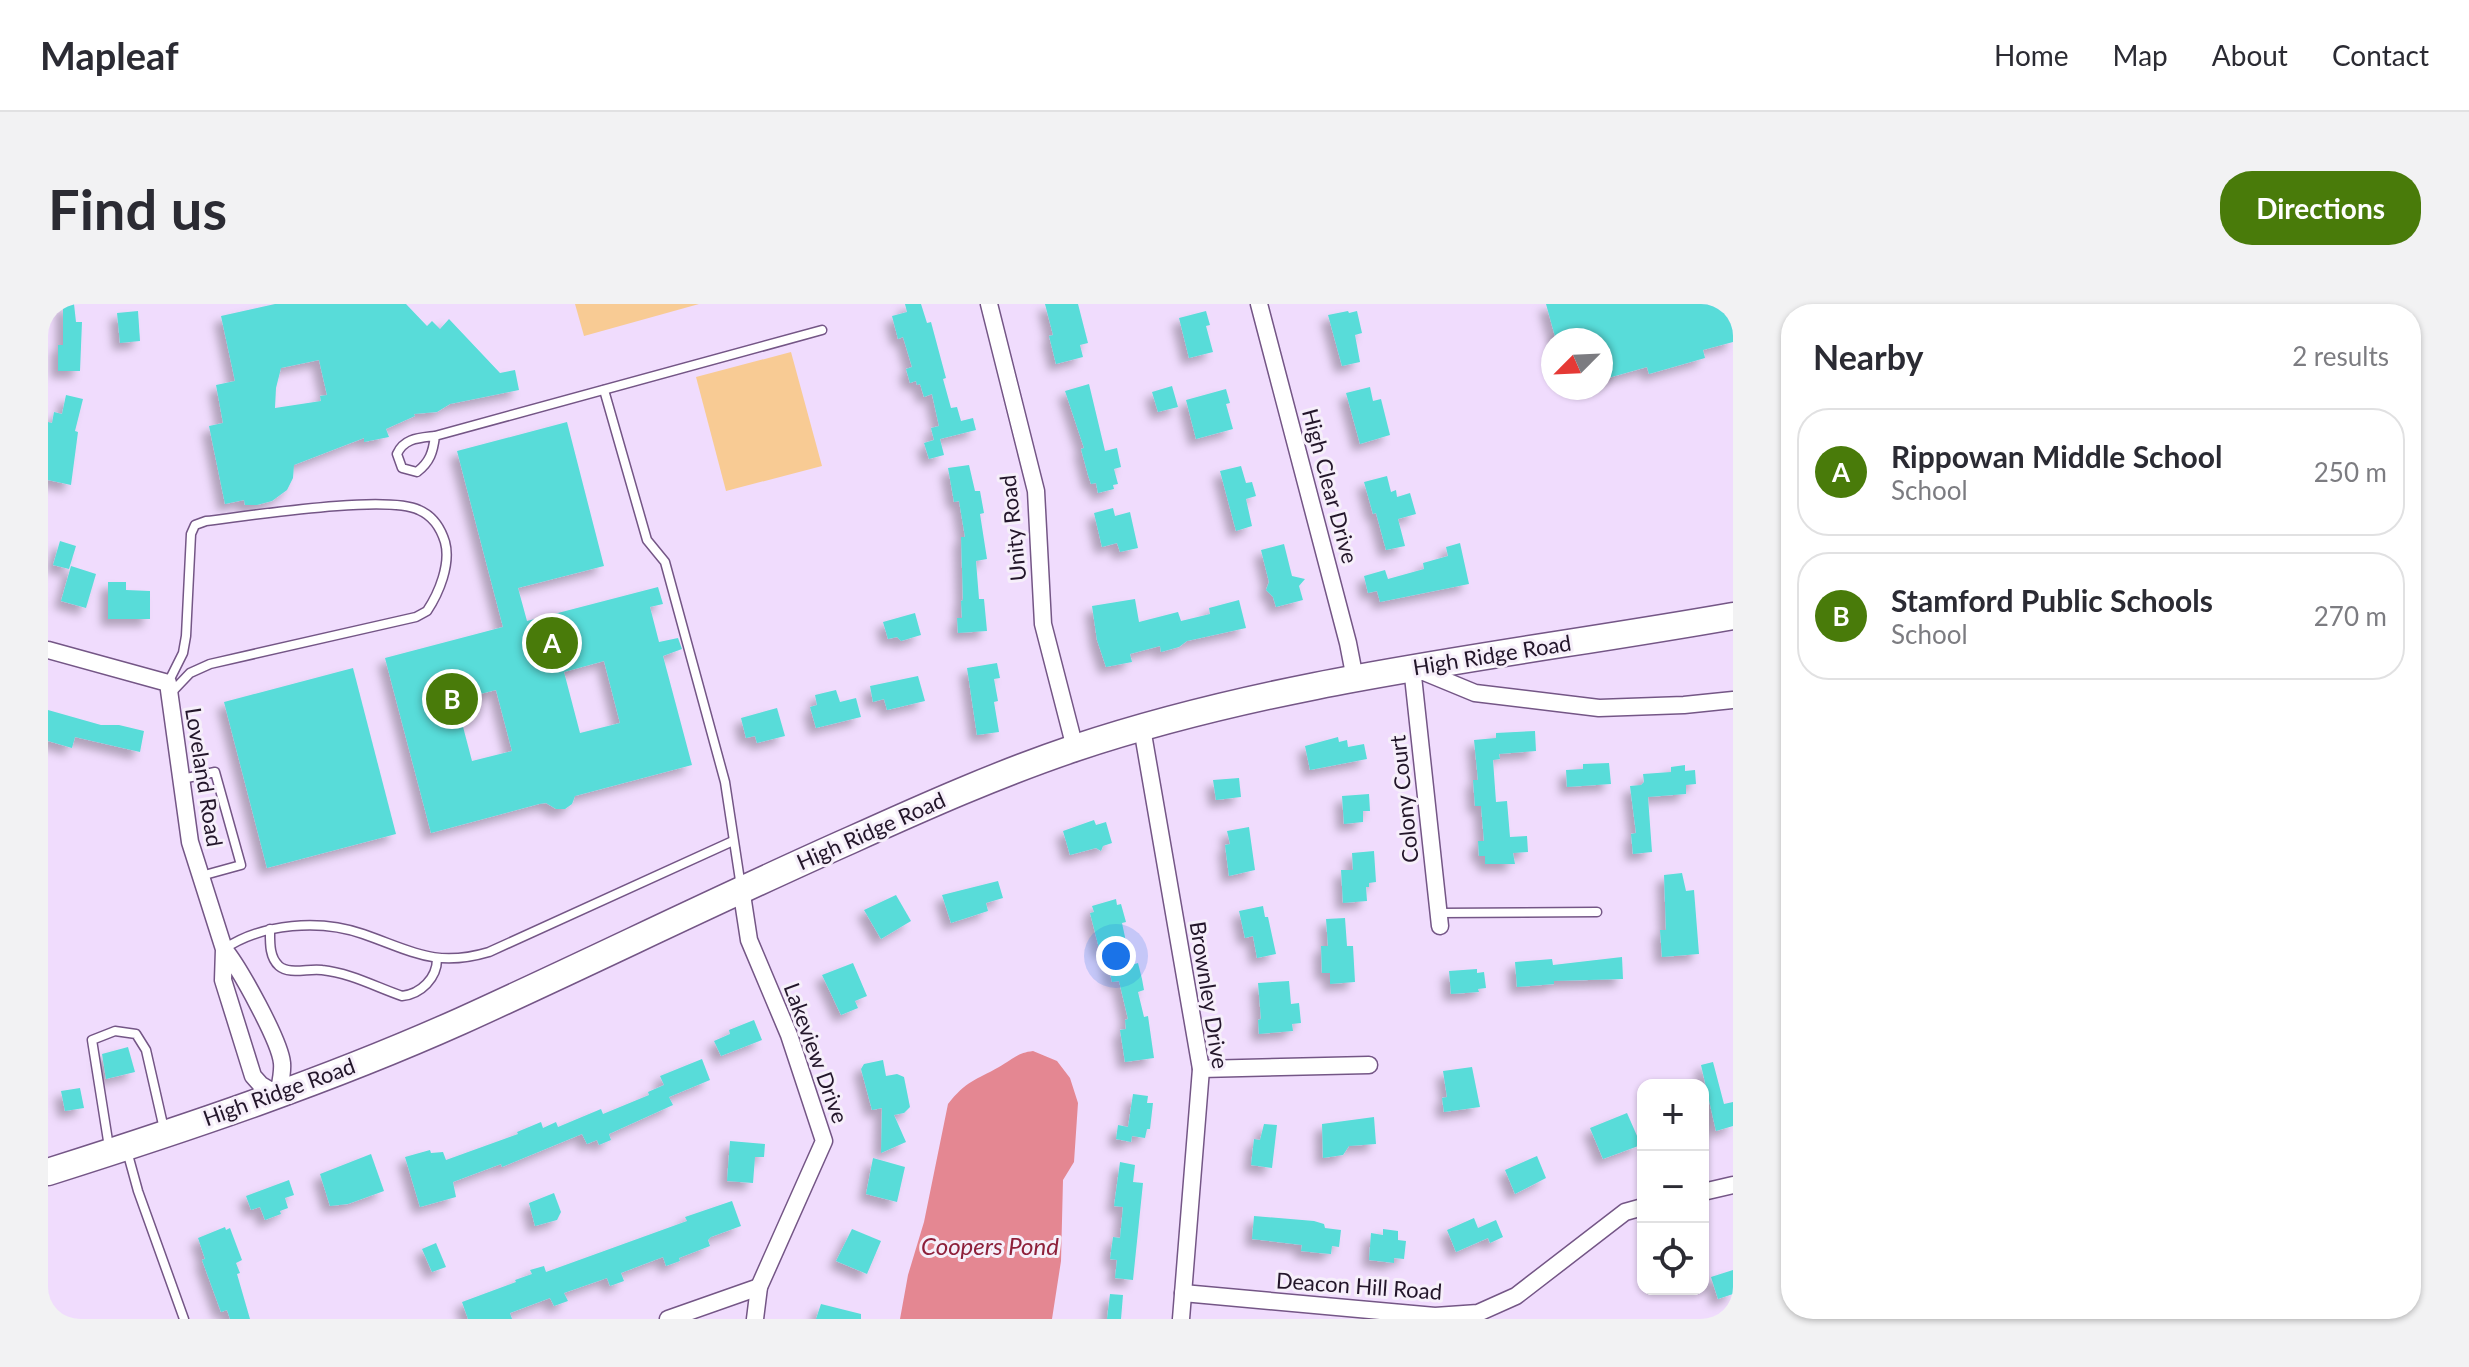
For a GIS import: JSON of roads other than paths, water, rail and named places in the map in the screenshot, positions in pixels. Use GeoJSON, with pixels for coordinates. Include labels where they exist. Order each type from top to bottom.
{"type":"FeatureCollection","features":[{"type":"Feature","properties":{"kind":"main road","name":"High Ridge Road"},"geometry":{"type":"LineString","coordinates":[[48,1172],[278,1095],[457,1023],[741,888],[968,787],[1075,748],[1266,696],[1412,667],[1733,616]]}},
{"type":"Feature","properties":{"kind":"street","name":"Unity Road"},"geometry":{"type":"LineString","coordinates":[[989,304],[1036,491],[1043,624],[1075,748]]}},
{"type":"Feature","properties":{"kind":"street","name":"High Clear Drive"},"geometry":{"type":"LineString","coordinates":[[1259,304],[1355,679]]}},
{"type":"Feature","properties":{"kind":"street","name":"Loveland Road"},"geometry":{"type":"LineString","coordinates":[[48,650],[168,689],[190,842],[224,949],[223,980],[247,1063],[261,1085],[278,1095],[282,1075],[280,1052],[237,964],[224,949]]}},
{"type":"Feature","properties":{"kind":"street"},"geometry":{"type":"LineString","coordinates":[[1412,667],[1475,693],[1599,708],[1733,700]]}},
{"type":"Feature","properties":{"kind":"street","name":"Colony Court"},"geometry":{"type":"LineString","coordinates":[[1412,667],[1439,920]]}},
{"type":"Feature","properties":{"kind":"street","name":"Brownley Drive"},"geometry":{"type":"LineString","coordinates":[[1142,728],[1201,1069],[1181,1319]]}},
{"type":"Feature","properties":{"kind":"street","name":"Lakeview Drive"},"geometry":{"type":"LineString","coordinates":[[741,888],[749,940],[789,1035],[824,1141],[759,1287],[755,1319]]}},
{"type":"Feature","properties":{"kind":"street"},"geometry":{"type":"LineString","coordinates":[[1201,1069],[1369,1065]]}},
{"type":"Feature","properties":{"kind":"street"},"geometry":{"type":"LineString","coordinates":[[1709,1191],[1733,1185]]}},
{"type":"Feature","properties":{"kind":"street","name":"Deacon Hill Road"},"geometry":{"type":"LineString","coordinates":[[1183,1293],[1435,1316],[1478,1313],[1516,1296],[1625,1212],[1637,1209]]}},
{"type":"Feature","properties":{"kind":"street"},"geometry":{"type":"LineString","coordinates":[[668,1319],[759,1287]]}},
{"type":"Feature","properties":{"kind":"lane"},"geometry":{"type":"LineString","coordinates":[[435,436],[433,455],[425,466],[417,472],[402,468],[397,454],[401,445],[415,439],[822,330]]}},
{"type":"Feature","properties":{"kind":"lane"},"geometry":{"type":"LineString","coordinates":[[604,390],[647,540],[665,562],[725,782],[741,888]]}},
{"type":"Feature","properties":{"kind":"lane"},"geometry":{"type":"LineString","coordinates":[[375,504],[420,510],[435,521],[442,534],[448,561],[427,611],[416,617],[210,664],[190,673],[168,689],[183,653],[186,636],[191,534],[195,525],[206,521],[375,504]]}},
{"type":"Feature","properties":{"kind":"lane"},"geometry":{"type":"LineString","coordinates":[[181,779],[215,772],[241,865],[201,876]]}},
{"type":"Feature","properties":{"kind":"lane"},"geometry":{"type":"LineString","coordinates":[[224,949],[237,940],[270,929],[314,926],[360,933],[405,951],[437,959],[468,958],[489,952],[733,841]]}},
{"type":"Feature","properties":{"kind":"lane"},"geometry":{"type":"LineString","coordinates":[[1439,920],[1597,912]]}},
{"type":"Feature","properties":{"kind":"lane"},"geometry":{"type":"LineString","coordinates":[[270,929],[271,953],[276,964],[285,970],[342,973],[402,996],[422,989],[437,967],[437,959]]}},
{"type":"Feature","properties":{"kind":"lane"},"geometry":{"type":"LineString","coordinates":[[165,1133],[146,1050],[136,1034],[115,1031],[92,1040],[118,1149],[138,1191],[184,1319]]}},
{"type":"Feature","properties":{"kind":"water","name":"Coopers Pond"},"geometry":{"type":"Polygon","coordinates":[[[1033,1051],[1057,1061],[1070,1078],[1078,1103],[1074,1162],[1063,1180],[1061,1261],[1052,1319],[900,1319],[948,1104],[972,1082],[1019,1055],[1033,1051]]]}},
{"type":"Feature","properties":{"kind":"place","name":"Rippowan Middle School"},"geometry":{"type":"Point","coordinates":[552,643]}},
{"type":"Feature","properties":{"kind":"place","name":"Stamford Public Schools"},"geometry":{"type":"Point","coordinates":[452,699]}}]}
